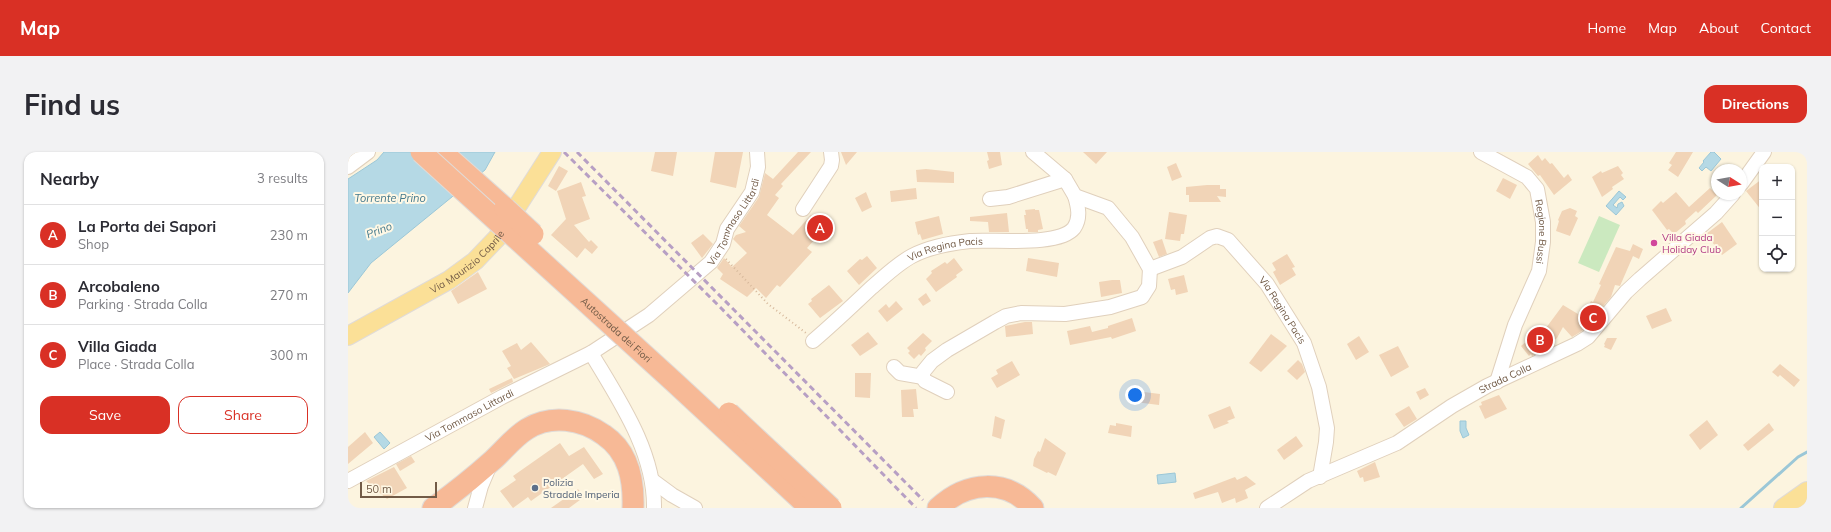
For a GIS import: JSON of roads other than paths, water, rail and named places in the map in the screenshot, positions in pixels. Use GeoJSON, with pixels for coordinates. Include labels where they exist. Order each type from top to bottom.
{"type":"FeatureCollection","features":[{"type":"Feature","properties":{"kind":"highway","name":"Autostrada dei Fiori"},"geometry":{"type":"LineString","coordinates":[[421,152],[799,501],[810,508]]}},
{"type":"Feature","properties":{"kind":"highway","name":"Autostrada dei Fiori"},"geometry":{"type":"LineString","coordinates":[[442,152],[752,434],[831,508]]}},
{"type":"Feature","properties":{"kind":"highway"},"geometry":{"type":"LineString","coordinates":[[433,508],[492,460],[526,429],[549,421],[576,422],[599,431],[610,439],[620,451],[627,464],[632,480],[633,508]]}},
{"type":"Feature","properties":{"kind":"highway"},"geometry":{"type":"LineString","coordinates":[[938,508],[958,494],[983,486],[997,487],[1011,491],[1025,500],[1033,508]]}},
{"type":"Feature","properties":{"kind":"main road","name":"Via Maurizio Caprile"},"geometry":{"type":"LineString","coordinates":[[348,336],[449,280],[475,261],[497,238],[552,152]]}},
{"type":"Feature","properties":{"kind":"main road"},"geometry":{"type":"LineString","coordinates":[[1783,508],[1807,491]]}},
{"type":"Feature","properties":{"kind":"street"},"geometry":{"type":"LineString","coordinates":[[348,167],[368,152]]}},
{"type":"Feature","properties":{"kind":"street","name":"Via Tommaso Littardi"},"geometry":{"type":"LineString","coordinates":[[348,481],[502,397],[591,353],[649,316],[711,262],[719,251],[723,244],[727,229],[752,192],[758,168],[757,152]]}},
{"type":"Feature","properties":{"kind":"street"},"geometry":{"type":"LineString","coordinates":[[803,210],[830,166],[832,160],[830,152]]}},
{"type":"Feature","properties":{"kind":"street","name":"Via Regina Pacis"},"geometry":{"type":"LineString","coordinates":[[814,341],[884,277],[912,256],[948,244],[972,241],[1021,241],[1044,239],[1071,231],[1077,221],[1078,215],[1076,196],[1064,179],[1033,152]]}},
{"type":"Feature","properties":{"kind":"street","name":"Regione Bussi"},"geometry":{"type":"LineString","coordinates":[[1481,152],[1527,177],[1537,189],[1543,222],[1543,242],[1539,271],[1515,325],[1497,382]]}},
{"type":"Feature","properties":{"kind":"street"},"geometry":{"type":"LineString","coordinates":[[1747,176],[1764,152]]}},
{"type":"Feature","properties":{"kind":"street"},"geometry":{"type":"LineString","coordinates":[[990,199],[1008,197],[1064,179]]}},
{"type":"Feature","properties":{"kind":"street"},"geometry":{"type":"LineString","coordinates":[[923,377],[924,372],[932,361],[946,350],[1006,316],[1021,313],[1065,314],[1110,307],[1142,297],[1149,286],[1150,269],[1132,237],[1108,208],[1076,196]]}},
{"type":"Feature","properties":{"kind":"street","name":"Strada Colla"},"geometry":{"type":"LineString","coordinates":[[1266,508],[1308,481],[1397,443],[1452,406],[1497,382],[1577,344],[1588,337],[1626,292],[1716,213],[1728,200]]}},
{"type":"Feature","properties":{"kind":"street","name":"Via Regina Pacis"},"geometry":{"type":"LineString","coordinates":[[1150,269],[1182,257],[1210,238],[1217,236],[1228,240],[1262,278],[1304,343],[1310,355],[1319,387],[1327,428],[1320,476]]}},
{"type":"Feature","properties":{"kind":"street"},"geometry":{"type":"LineString","coordinates":[[1539,342],[1544,359]]}},
{"type":"Feature","properties":{"kind":"street"},"geometry":{"type":"LineString","coordinates":[[591,353],[623,407],[646,458],[653,481],[654,508]]}},
{"type":"Feature","properties":{"kind":"street"},"geometry":{"type":"LineString","coordinates":[[894,367],[900,373],[923,377],[925,381],[948,392]]}},
{"type":"Feature","properties":{"kind":"street"},"geometry":{"type":"LineString","coordinates":[[475,508],[480,486],[492,460]]}},
{"type":"Feature","properties":{"kind":"street"},"geometry":{"type":"LineString","coordinates":[[653,481],[672,495],[695,508]]}},
{"type":"Feature","properties":{"kind":"water","name":"Torrente Prino"},"geometry":{"type":"Polygon","coordinates":[[[384,152],[495,152],[485,170],[371,263],[348,293],[348,179],[377,160],[384,152]]]}},
{"type":"Feature","properties":{"kind":"water"},"geometry":{"type":"Polygon","coordinates":[[[1711,152],[1714,152],[1721,159],[1717,164],[1711,164],[1711,171],[1706,167],[1702,171],[1699,168],[1704,162],[1703,161],[1711,152]]]}},
{"type":"Feature","properties":{"kind":"water"},"geometry":{"type":"Polygon","coordinates":[[[1619,191],[1626,197],[1623,200],[1620,197],[1613,205],[1617,208],[1618,204],[1622,202],[1624,206],[1616,215],[1606,206],[1619,191]]]}},
{"type":"Feature","properties":{"kind":"water"},"geometry":{"type":"Polygon","coordinates":[[[1460,421],[1466,421],[1466,428],[1469,435],[1463,438],[1460,431],[1460,421]]]}},
{"type":"Feature","properties":{"kind":"water"},"geometry":{"type":"Polygon","coordinates":[[[380,432],[390,443],[384,449],[374,437],[380,432]]]}},
{"type":"Feature","properties":{"kind":"water"},"geometry":{"type":"Polygon","coordinates":[[[1175,473],[1176,482],[1158,484],[1157,475],[1175,473]]]}},
{"type":"Feature","properties":{"kind":"waterway"},"geometry":{"type":"LineString","coordinates":[[1741,508],[1798,457],[1807,452]]}},
{"type":"Feature","properties":{"kind":"railway"},"geometry":{"type":"LineString","coordinates":[[564,152],[721,308],[916,508]]}},
{"type":"Feature","properties":{"kind":"railway"},"geometry":{"type":"LineString","coordinates":[[577,152],[923,500]]}},
{"type":"Feature","properties":{"kind":"place","name":"La Porta dei Sapori"},"geometry":{"type":"Point","coordinates":[820,228]}},
{"type":"Feature","properties":{"kind":"place","name":"Villa Giada Holiday Club"},"geometry":{"type":"Point","coordinates":[1654,243]}},
{"type":"Feature","properties":{"kind":"place","name":"Villa Giada"},"geometry":{"type":"Point","coordinates":[1593,318]}},
{"type":"Feature","properties":{"kind":"place","name":"Arcobaleno"},"geometry":{"type":"Point","coordinates":[1540,340]}},
{"type":"Feature","properties":{"kind":"place","name":"Polizia Stradale Imperia"},"geometry":{"type":"Point","coordinates":[535,488]}},
{"type":"Feature","properties":{"kind":"water label","name":"Prino"},"geometry":{"type":"Point","coordinates":[379,230]}}]}
